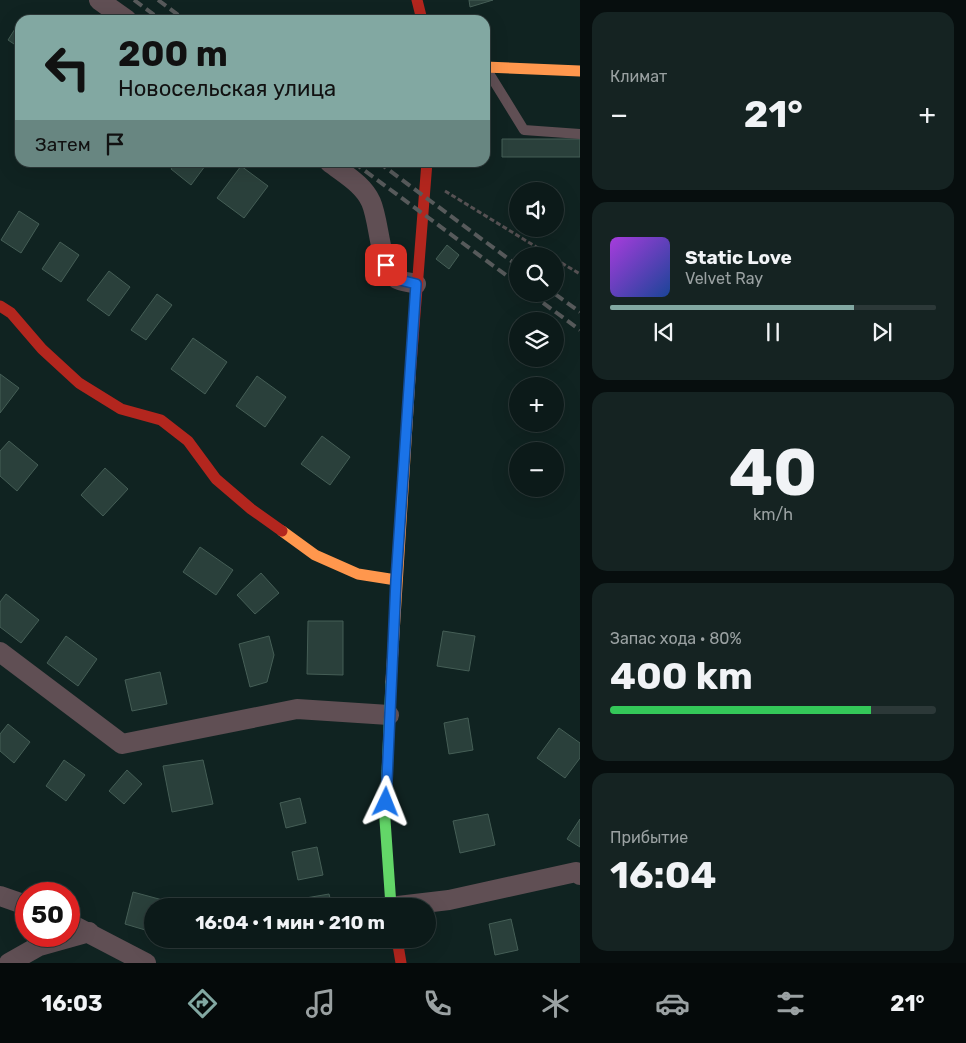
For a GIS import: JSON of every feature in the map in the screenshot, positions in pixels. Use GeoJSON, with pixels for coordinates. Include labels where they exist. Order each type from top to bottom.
{"type":"FeatureCollection","features":[{"type":"Feature","properties":{"kind":"main road"},"geometry":{"type":"LineString","coordinates":[[416,0],[420,15]]}},
{"type":"Feature","properties":{"kind":"main road"},"geometry":{"type":"LineString","coordinates":[[490,67],[580,71]]}},
{"type":"Feature","properties":{"kind":"main road"},"geometry":{"type":"LineString","coordinates":[[390,898],[385,820],[389,714],[416,284],[427,167]]}},
{"type":"Feature","properties":{"kind":"main road"},"geometry":{"type":"LineString","coordinates":[[0,306],[10,313],[42,349],[79,384],[121,408],[160,420],[188,441],[216,479],[251,509],[315,555],[358,574],[396,580]]}},
{"type":"Feature","properties":{"kind":"main road"},"geometry":{"type":"LineString","coordinates":[[398,948],[401,963]]}},
{"type":"Feature","properties":{"kind":"street"},"geometry":{"type":"LineString","coordinates":[[99,0],[120,15]]}},
{"type":"Feature","properties":{"kind":"street"},"geometry":{"type":"LineString","coordinates":[[336,167],[358,184],[370,200],[377,218],[386,265],[396,279],[416,284]]}},
{"type":"Feature","properties":{"kind":"street"},"geometry":{"type":"LineString","coordinates":[[0,652],[122,744],[297,709],[389,714]]}},
{"type":"Feature","properties":{"kind":"street"},"geometry":{"type":"LineString","coordinates":[[436,902],[576,872],[580,875]]}},
{"type":"Feature","properties":{"kind":"street"},"geometry":{"type":"LineString","coordinates":[[0,896],[15,901]]}},
{"type":"Feature","properties":{"kind":"street"},"geometry":{"type":"LineString","coordinates":[[80,928],[146,963]]}},
{"type":"Feature","properties":{"kind":"street"},"geometry":{"type":"LineString","coordinates":[[9,963],[38,946],[89,932]]}},
{"type":"Feature","properties":{"kind":"lane"},"geometry":{"type":"LineString","coordinates":[[490,75],[524,130],[580,134]]}},
{"type":"Feature","properties":{"kind":"path"},"geometry":{"type":"LineString","coordinates":[[426,179],[536,247]]}},
{"type":"Feature","properties":{"kind":"path"},"geometry":{"type":"LineString","coordinates":[[564,264],[580,274]]}},
{"type":"Feature","properties":{"kind":"building"},"geometry":{"type":"Polygon","coordinates":[[[469,0],[493,0],[470,7],[469,0]]]}},
{"type":"Feature","properties":{"kind":"building"},"geometry":{"type":"Polygon","coordinates":[[[15,29],[15,45],[8,40],[15,29]]]}},
{"type":"Feature","properties":{"kind":"building"},"geometry":{"type":"Polygon","coordinates":[[[502,139],[580,139],[580,157],[502,157],[502,139]]]}},
{"type":"Feature","properties":{"kind":"building"},"geometry":{"type":"Polygon","coordinates":[[[172,167],[204,167],[191,185],[171,169],[172,167]]]}},
{"type":"Feature","properties":{"kind":"building"},"geometry":{"type":"Polygon","coordinates":[[[240,167],[268,186],[244,218],[217,198],[240,167]]]}},
{"type":"Feature","properties":{"kind":"building"},"geometry":{"type":"Polygon","coordinates":[[[19,211],[39,224],[21,253],[1,240],[19,211]]]}},
{"type":"Feature","properties":{"kind":"building"},"geometry":{"type":"Polygon","coordinates":[[[60,242],[79,255],[61,282],[42,269],[60,242]]]}},
{"type":"Feature","properties":{"kind":"building"},"geometry":{"type":"Polygon","coordinates":[[[447,245],[459,255],[449,269],[436,259],[447,245]]]}},
{"type":"Feature","properties":{"kind":"building"},"geometry":{"type":"Polygon","coordinates":[[[109,271],[130,287],[109,316],[87,300],[109,271]]]}},
{"type":"Feature","properties":{"kind":"building"},"geometry":{"type":"Polygon","coordinates":[[[157,294],[172,305],[146,340],[131,330],[157,294]]]}},
{"type":"Feature","properties":{"kind":"building"},"geometry":{"type":"Polygon","coordinates":[[[193,338],[227,362],[205,394],[171,369],[193,338]]]}},
{"type":"Feature","properties":{"kind":"building"},"geometry":{"type":"Polygon","coordinates":[[[0,374],[19,388],[0,413],[0,374]]]}},
{"type":"Feature","properties":{"kind":"building"},"geometry":{"type":"Polygon","coordinates":[[[257,376],[286,397],[265,427],[236,406],[257,376]]]}},
{"type":"Feature","properties":{"kind":"building"},"geometry":{"type":"Polygon","coordinates":[[[322,436],[350,457],[330,485],[301,464],[322,436]]]}},
{"type":"Feature","properties":{"kind":"building"},"geometry":{"type":"Polygon","coordinates":[[[9,441],[38,465],[17,491],[0,476],[0,451],[9,441]]]}},
{"type":"Feature","properties":{"kind":"building"},"geometry":{"type":"Polygon","coordinates":[[[105,468],[128,489],[103,516],[81,495],[105,468]]]}},
{"type":"Feature","properties":{"kind":"building"},"geometry":{"type":"Polygon","coordinates":[[[200,547],[233,570],[216,595],[183,572],[200,547]]]}},
{"type":"Feature","properties":{"kind":"building"},"geometry":{"type":"Polygon","coordinates":[[[261,573],[279,593],[255,614],[237,595],[261,573]]]}},
{"type":"Feature","properties":{"kind":"building"},"geometry":{"type":"Polygon","coordinates":[[[6,594],[39,620],[21,643],[0,627],[0,602],[6,594]]]}},
{"type":"Feature","properties":{"kind":"building"},"geometry":{"type":"Polygon","coordinates":[[[308,621],[343,621],[343,675],[307,674],[308,621]]]}},
{"type":"Feature","properties":{"kind":"building"},"geometry":{"type":"Polygon","coordinates":[[[443,631],[475,636],[469,671],[437,666],[443,631]]]}},
{"type":"Feature","properties":{"kind":"building"},"geometry":{"type":"Polygon","coordinates":[[[66,636],[97,659],[78,686],[47,663],[66,636]]]}},
{"type":"Feature","properties":{"kind":"building"},"geometry":{"type":"Polygon","coordinates":[[[269,636],[274,655],[267,682],[250,687],[239,644],[269,636]]]}},
{"type":"Feature","properties":{"kind":"building"},"geometry":{"type":"Polygon","coordinates":[[[160,672],[167,704],[132,711],[125,680],[160,672]]]}},
{"type":"Feature","properties":{"kind":"building"},"geometry":{"type":"Polygon","coordinates":[[[468,718],[473,750],[449,754],[444,723],[468,718]]]}},
{"type":"Feature","properties":{"kind":"building"},"geometry":{"type":"Polygon","coordinates":[[[8,724],[30,742],[14,763],[0,751],[0,734],[8,724]]]}},
{"type":"Feature","properties":{"kind":"building"},"geometry":{"type":"Polygon","coordinates":[[[559,728],[580,743],[580,758],[565,778],[537,758],[559,728]]]}},
{"type":"Feature","properties":{"kind":"building"},"geometry":{"type":"Polygon","coordinates":[[[64,760],[85,775],[66,801],[46,786],[64,760]]]}},
{"type":"Feature","properties":{"kind":"building"},"geometry":{"type":"Polygon","coordinates":[[[203,760],[213,804],[172,812],[163,766],[203,760]]]}},
{"type":"Feature","properties":{"kind":"building"},"geometry":{"type":"Polygon","coordinates":[[[127,770],[142,784],[124,804],[109,791],[127,770]]]}},
{"type":"Feature","properties":{"kind":"building"},"geometry":{"type":"Polygon","coordinates":[[[300,798],[306,823],[286,828],[280,803],[300,798]]]}},
{"type":"Feature","properties":{"kind":"building"},"geometry":{"type":"Polygon","coordinates":[[[488,814],[495,845],[460,853],[453,821],[488,814]]]}},
{"type":"Feature","properties":{"kind":"building"},"geometry":{"type":"Polygon","coordinates":[[[580,819],[580,847],[567,839],[580,819]]]}},
{"type":"Feature","properties":{"kind":"building"},"geometry":{"type":"Polygon","coordinates":[[[317,847],[323,875],[298,880],[292,852],[317,847]]]}},
{"type":"Feature","properties":{"kind":"building"},"geometry":{"type":"Polygon","coordinates":[[[133,892],[155,898],[144,898],[144,930],[125,924],[133,892]]]}},
{"type":"Feature","properties":{"kind":"building"},"geometry":{"type":"Polygon","coordinates":[[[329,894],[330,898],[306,898],[329,894]]]}},
{"type":"Feature","properties":{"kind":"building"},"geometry":{"type":"Polygon","coordinates":[[[511,919],[518,950],[495,955],[489,924],[511,919]]]}},
{"type":"Feature","properties":{"kind":"railway"},"geometry":{"type":"LineString","coordinates":[[134,0],[154,15]]}},
{"type":"Feature","properties":{"kind":"railway"},"geometry":{"type":"LineString","coordinates":[[158,0],[178,15]]}},
{"type":"Feature","properties":{"kind":"railway"},"geometry":{"type":"LineString","coordinates":[[360,167],[509,277]]}},
{"type":"Feature","properties":{"kind":"railway"},"geometry":{"type":"LineString","coordinates":[[385,167],[509,259]]}},
{"type":"Feature","properties":{"kind":"railway"},"geometry":{"type":"LineString","coordinates":[[564,300],[580,312]]}},
{"type":"Feature","properties":{"kind":"railway"},"geometry":{"type":"LineString","coordinates":[[542,302],[580,330]]}},
{"type":"Feature","properties":{"kind":"traffic: fast"},"geometry":{"type":"LineString","coordinates":[[390,898],[385,820],[391,682]]}},
{"type":"Feature","properties":{"kind":"traffic: slow"},"geometry":{"type":"LineString","coordinates":[[490,67],[580,71]]}},
{"type":"Feature","properties":{"kind":"traffic: slow"},"geometry":{"type":"LineString","coordinates":[[391,682],[410,377]]}},
{"type":"Feature","properties":{"kind":"traffic: slow"},"geometry":{"type":"LineString","coordinates":[[282,531],[315,555],[358,574],[396,580]]}},
{"type":"Feature","properties":{"kind":"traffic: jam"},"geometry":{"type":"LineString","coordinates":[[417,0],[421,15]]}},
{"type":"Feature","properties":{"kind":"traffic: jam"},"geometry":{"type":"LineString","coordinates":[[410,377],[427,167]]}},
{"type":"Feature","properties":{"kind":"traffic: jam"},"geometry":{"type":"LineString","coordinates":[[0,306],[11,313],[42,349],[79,383],[121,409],[161,420],[188,441],[216,479],[251,509],[282,531]]}},
{"type":"Feature","properties":{"kind":"traffic: jam"},"geometry":{"type":"LineString","coordinates":[[398,948],[401,963]]}},
{"type":"Feature","properties":{"kind":"route"},"geometry":{"type":"LineString","coordinates":[[386,265],[396,279],[416,284],[396,580],[386,802]]}}]}
